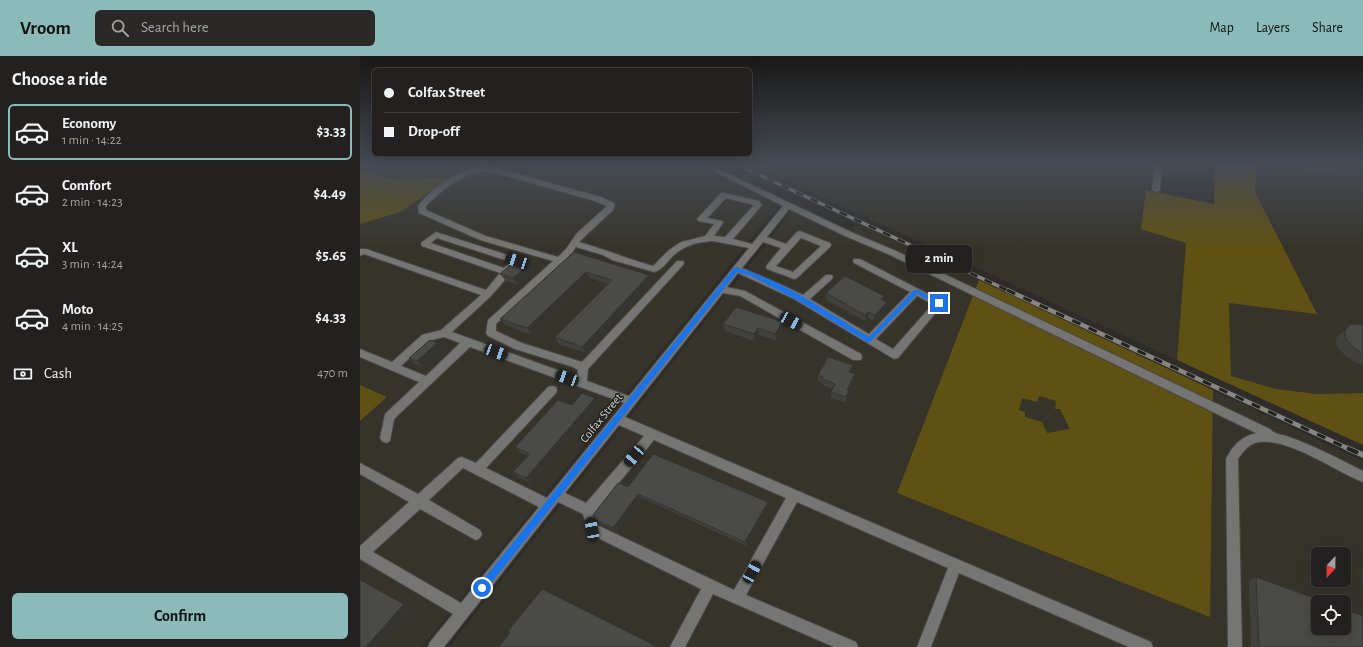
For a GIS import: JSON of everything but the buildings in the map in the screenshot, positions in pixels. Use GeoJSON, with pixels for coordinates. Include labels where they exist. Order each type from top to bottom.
{"type":"FeatureCollection","features":[{"type":"Feature","properties":{"kind":"street"},"geometry":{"type":"LineString","coordinates":[[438,193],[422,206],[422,211],[483,238],[559,260]]}},
{"type":"Feature","properties":{"kind":"street"},"geometry":{"type":"LineString","coordinates":[[575,193],[598,199],[611,205],[610,208],[580,235],[559,260],[490,323],[491,333],[519,346],[576,364],[583,368]]}},
{"type":"Feature","properties":{"kind":"street"},"geometry":{"type":"LineString","coordinates":[[763,193],[1163,382],[1266,432],[1271,438]]}},
{"type":"Feature","properties":{"kind":"street"},"geometry":{"type":"LineString","coordinates":[[708,238],[719,224],[701,219],[724,195],[756,203],[758,205],[727,240]]}},
{"type":"Feature","properties":{"kind":"street","name":"Colfax Street"},"geometry":{"type":"LineString","coordinates":[[435,647],[788,205]]}},
{"type":"Feature","properties":{"kind":"street"},"geometry":{"type":"LineString","coordinates":[[800,234],[827,245],[794,276],[770,267],[787,247],[800,234]]}},
{"type":"Feature","properties":{"kind":"street"},"geometry":{"type":"LineString","coordinates":[[393,367],[425,338],[444,333],[488,294],[502,279],[505,272],[517,261],[436,235],[425,244],[505,272]]}},
{"type":"Feature","properties":{"kind":"street"},"geometry":{"type":"LineString","coordinates":[[574,243],[606,252],[615,258],[654,269],[679,247],[688,242],[708,238],[787,247]]}},
{"type":"Feature","properties":{"kind":"street"},"geometry":{"type":"LineString","coordinates":[[360,253],[363,251],[488,294]]}},
{"type":"Feature","properties":{"kind":"street"},"geometry":{"type":"LineString","coordinates":[[736,269],[753,275],[803,300],[894,355],[939,303],[857,261]]}},
{"type":"Feature","properties":{"kind":"street"},"geometry":{"type":"LineString","coordinates":[[581,383],[583,368],[680,264]]}},
{"type":"Feature","properties":{"kind":"street"},"geometry":{"type":"LineString","coordinates":[[803,300],[829,277]]}},
{"type":"Feature","properties":{"kind":"street"},"geometry":{"type":"LineString","coordinates":[[720,289],[742,294],[857,357]]}},
{"type":"Feature","properties":{"kind":"street"},"geometry":{"type":"LineString","coordinates":[[869,340],[916,291]]}},
{"type":"Feature","properties":{"kind":"street"},"geometry":{"type":"LineString","coordinates":[[444,333],[631,401]]}},
{"type":"Feature","properties":{"kind":"street"},"geometry":{"type":"LineString","coordinates":[[386,438],[389,417],[468,342]]}},
{"type":"Feature","properties":{"kind":"street"},"geometry":{"type":"LineString","coordinates":[[360,352],[427,381]]}},
{"type":"Feature","properties":{"kind":"street"},"geometry":{"type":"LineString","coordinates":[[477,470],[552,390]]}},
{"type":"Feature","properties":{"kind":"street"},"geometry":{"type":"LineString","coordinates":[[617,419],[1146,647]]}},
{"type":"Feature","properties":{"kind":"street"},"geometry":{"type":"LineString","coordinates":[[588,510],[652,434]]}},
{"type":"Feature","properties":{"kind":"street"},"geometry":{"type":"LineString","coordinates":[[1236,647],[1232,459],[1235,452],[1246,442],[1260,437],[1287,441],[1363,477]]}},
{"type":"Feature","properties":{"kind":"street"},"geometry":{"type":"LineString","coordinates":[[463,612],[361,553],[462,462],[477,470],[552,500],[588,510]]}},
{"type":"Feature","properties":{"kind":"street"},"geometry":{"type":"LineString","coordinates":[[360,468],[476,534]]}},
{"type":"Feature","properties":{"kind":"street"},"geometry":{"type":"LineString","coordinates":[[737,598],[794,495]]}},
{"type":"Feature","properties":{"kind":"street"},"geometry":{"type":"LineString","coordinates":[[588,510],[592,529],[710,586],[851,647]]}},
{"type":"Feature","properties":{"kind":"street"},"geometry":{"type":"LineString","coordinates":[[924,647],[956,565]]}},
{"type":"Feature","properties":{"kind":"street"},"geometry":{"type":"LineString","coordinates":[[677,647],[710,586]]}},
{"type":"Feature","properties":{"kind":"shaded area"},"geometry":{"type":"Polygon","coordinates":[[[360,193],[429,193],[400,212],[360,224],[360,193]]]}},
{"type":"Feature","properties":{"kind":"shaded area"},"geometry":{"type":"Polygon","coordinates":[[[429,193],[755,193],[776,203],[778,206],[422,647],[360,647],[360,421],[387,397],[360,385],[360,224],[400,212],[429,193]]]}},
{"type":"Feature","properties":{"kind":"shaded area"},"geometry":{"type":"Polygon","coordinates":[[[812,193],[1148,193],[1186,243],[1177,360],[812,193]]]}},
{"type":"Feature","properties":{"kind":"shaded area"},"geometry":{"type":"Polygon","coordinates":[[[1146,193],[1159,193],[1214,204],[1214,193],[1255,193],[1317,314],[1229,303],[1231,376],[1276,389],[1317,394],[1363,393],[1363,445],[1177,360],[1186,243],[1141,229],[1146,193]]]}},
{"type":"Feature","properties":{"kind":"shaded area"},"geometry":{"type":"Polygon","coordinates":[[[1255,193],[1363,193],[1363,393],[1317,394],[1276,389],[1231,376],[1229,303],[1316,313],[1255,193]]]}},
{"type":"Feature","properties":{"kind":"shaded area"},"geometry":{"type":"Polygon","coordinates":[[[791,212],[795,212],[845,236],[858,223],[1363,461],[1363,647],[449,647],[791,212]]]}},
{"type":"Feature","properties":{"kind":"shaded area"},"geometry":{"type":"Polygon","coordinates":[[[979,280],[1213,390],[1210,617],[897,493],[979,280]],[[1039,396],[1037,402],[1022,398],[1019,410],[1025,412],[1025,417],[1042,422],[1047,433],[1070,429],[1060,409],[1055,409],[1056,401],[1039,396]]]}},
{"type":"Feature","properties":{"kind":"shaded area"},"geometry":{"type":"Polygon","coordinates":[[[360,385],[387,397],[360,421],[360,385]]]}},
{"type":"Feature","properties":{"kind":"railway"},"geometry":{"type":"LineString","coordinates":[[797,193],[1009,291]]}},
{"type":"Feature","properties":{"kind":"railway"},"geometry":{"type":"LineString","coordinates":[[1007,290],[1349,449]]}},
{"type":"Feature","properties":{"kind":"railway"},"geometry":{"type":"LineString","coordinates":[[1347,448],[1363,455]]}},
{"type":"Feature","properties":{"kind":"route"},"geometry":{"type":"LineString","coordinates":[[482,588],[736,269],[753,275],[803,300],[869,340],[916,291],[939,303]]}}]}
